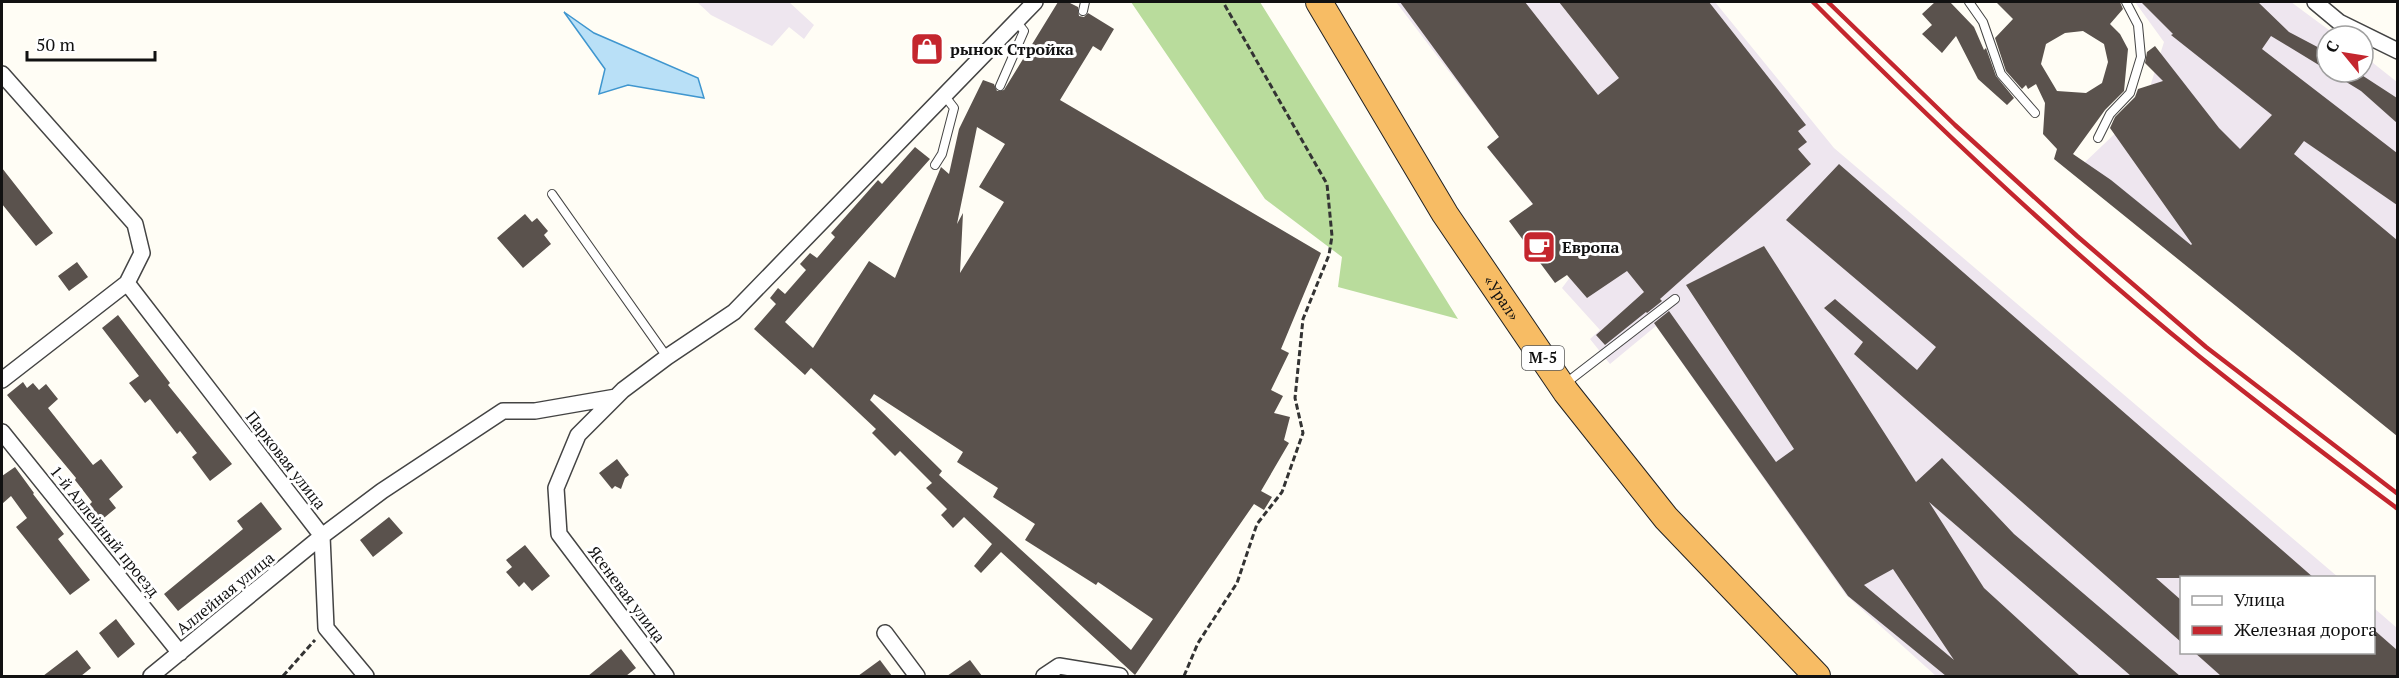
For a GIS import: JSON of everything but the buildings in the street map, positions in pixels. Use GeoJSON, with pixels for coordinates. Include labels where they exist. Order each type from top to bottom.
{"type":"FeatureCollection","features":[{"type":"Feature","properties":{"kind":"highway","name":"«Урал»"},"geometry":{"type":"LineString","coordinates":[[1319,2],[1445,214],[1562,386],[1666,518],[1817,676]]}},
{"type":"Feature","properties":{"kind":"street"},"geometry":{"type":"LineString","coordinates":[[616,396],[667,357],[734,312],[1015,20],[1035,2]]}},
{"type":"Feature","properties":{"kind":"street"},"geometry":{"type":"LineString","coordinates":[[2315,2],[2339,22],[2397,51]]}},
{"type":"Feature","properties":{"kind":"street"},"geometry":{"type":"LineString","coordinates":[[2,74],[135,224],[141,253],[127,283],[2,380]]}},
{"type":"Feature","properties":{"kind":"street","name":"Парковая улица"},"geometry":{"type":"LineString","coordinates":[[127,283],[322,536]]}},
{"type":"Feature","properties":{"kind":"street","name":"Аллейная улица"},"geometry":{"type":"LineString","coordinates":[[151,676],[322,536],[382,491],[502,411],[535,411],[616,396]]}},
{"type":"Feature","properties":{"kind":"street","name":"Ясеневая улица"},"geometry":{"type":"LineString","coordinates":[[616,396],[578,435],[573,446],[556,488],[559,534],[666,676]]}},
{"type":"Feature","properties":{"kind":"street","name":"1-й Аллейный проезд"},"geometry":{"type":"LineString","coordinates":[[2,432],[180,653]]}},
{"type":"Feature","properties":{"kind":"street"},"geometry":{"type":"LineString","coordinates":[[322,536],[326,628],[366,676]]}},
{"type":"Feature","properties":{"kind":"street"},"geometry":{"type":"LineString","coordinates":[[885,633],[917,676]]}},
{"type":"Feature","properties":{"kind":"street"},"geometry":{"type":"LineString","coordinates":[[1044,676],[1059,666],[1120,676]]}},
{"type":"Feature","properties":{"kind":"lane"},"geometry":{"type":"LineString","coordinates":[[1083,10],[1085,2]]}},
{"type":"Feature","properties":{"kind":"lane"},"geometry":{"type":"LineString","coordinates":[[1969,2],[1983,22],[2001,74],[2035,113]]}},
{"type":"Feature","properties":{"kind":"lane"},"geometry":{"type":"LineString","coordinates":[[2098,138],[2110,114],[2130,93],[2141,57],[2138,25],[2126,2]]}},
{"type":"Feature","properties":{"kind":"lane"},"geometry":{"type":"LineString","coordinates":[[1000,86],[1023,31],[1015,20]]}},
{"type":"Feature","properties":{"kind":"lane"},"geometry":{"type":"LineString","coordinates":[[935,165],[942,154],[954,108],[944,95]]}},
{"type":"Feature","properties":{"kind":"lane"},"geometry":{"type":"LineString","coordinates":[[552,194],[667,357]]}},
{"type":"Feature","properties":{"kind":"lane"},"geometry":{"type":"LineString","coordinates":[[1562,386],[1675,299]]}},
{"type":"Feature","properties":{"kind":"path"},"geometry":{"type":"LineString","coordinates":[[1184,676],[1198,643],[1237,583],[1257,524],[1282,492],[1303,433],[1295,398],[1303,319],[1329,255],[1332,236],[1327,184],[1223,2]]}},
{"type":"Feature","properties":{"kind":"path"},"geometry":{"type":"LineString","coordinates":[[283,676],[326,628]]}},
{"type":"Feature","properties":{"kind":"shaded area"},"geometry":{"type":"Polygon","coordinates":[[[697,2],[789,2],[814,25],[804,39],[789,27],[772,46],[711,15],[697,2]]]}},
{"type":"Feature","properties":{"kind":"shaded area"},"geometry":{"type":"Polygon","coordinates":[[[1396,2],[1715,2],[1834,148],[2337,576],[2180,576],[2180,654],[2375,654],[2375,609],[2397,628],[2397,676],[1936,676],[1846,595],[1656,326],[1610,364],[1590,339],[1600,330],[1562,288],[1580,264],[1487,147],[1499,137],[1396,2]]]}},
{"type":"Feature","properties":{"kind":"shaded area"},"geometry":{"type":"Polygon","coordinates":[[[2135,2],[2291,2],[2321,24],[2315,24],[2315,84],[2375,84],[2375,65],[2397,82],[2397,435],[2217,291],[2083,164],[2144,106],[2164,42],[2135,2]]]}},
{"type":"Feature","properties":{"kind":"green space"},"geometry":{"type":"Polygon","coordinates":[[[1131,2],[1260,2],[1458,319],[1338,287],[1342,257],[1265,199],[1131,2]]]}},
{"type":"Feature","properties":{"kind":"water"},"geometry":{"type":"Polygon","coordinates":[[[564,12],[594,33],[698,78],[704,98],[628,85],[599,94],[605,69],[564,12]]]}},
{"type":"Feature","properties":{"kind":"railway"},"geometry":{"type":"LineString","coordinates":[[1813,2],[1954,140],[2099,273],[2224,376],[2398,509]]}},
{"type":"Feature","properties":{"kind":"railway"},"geometry":{"type":"LineString","coordinates":[[1828,2],[1955,125],[2077,236],[2206,347],[2398,494]]}},
{"type":"Feature","properties":{"kind":"place","name":"рынок Стройка"},"geometry":{"type":"Point","coordinates":[927,49]}},
{"type":"Feature","properties":{"kind":"place","name":"Европа"},"geometry":{"type":"Point","coordinates":[1539,247]}}]}
